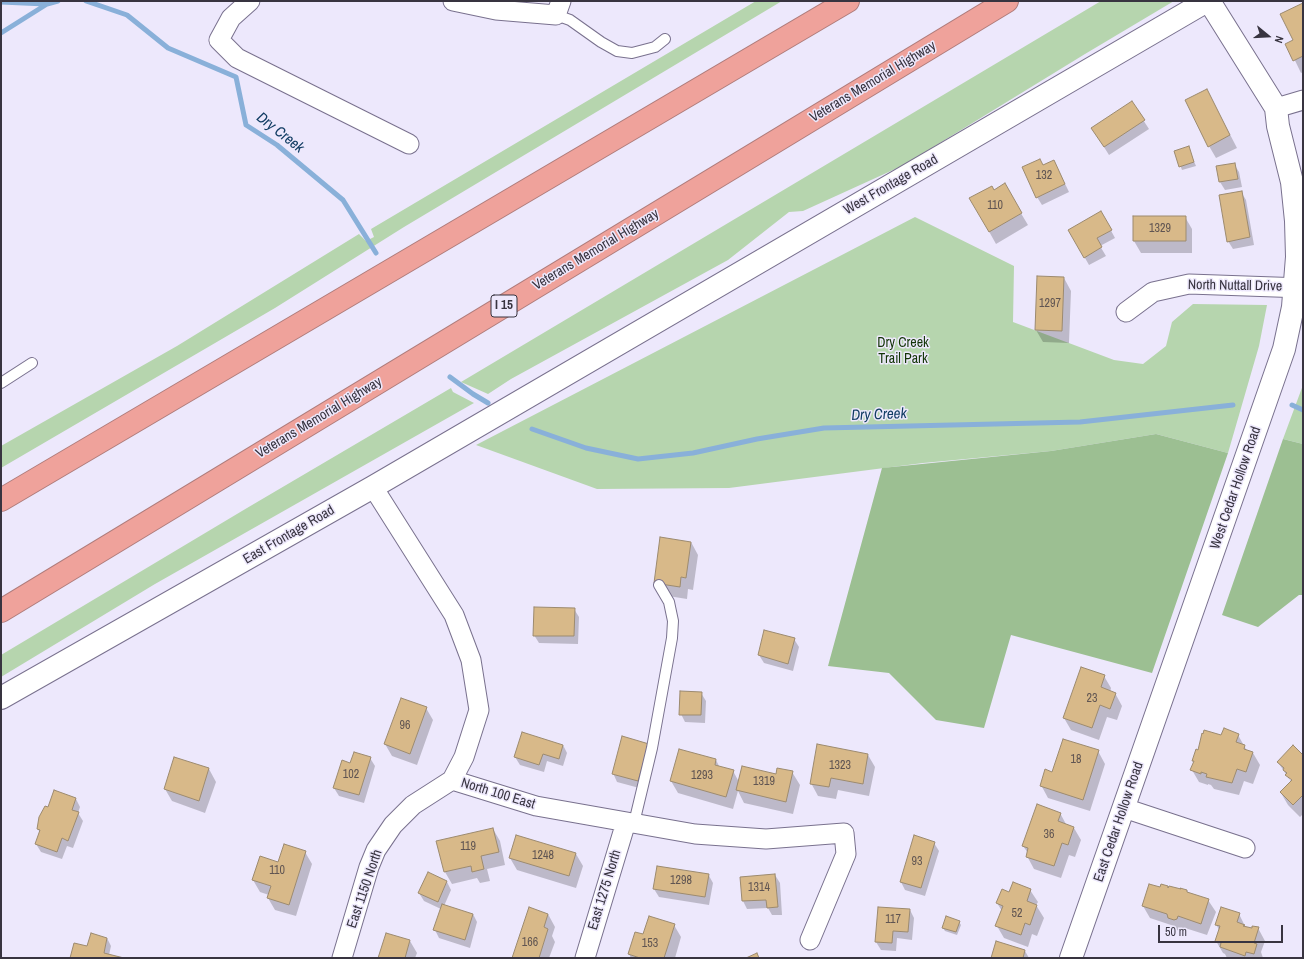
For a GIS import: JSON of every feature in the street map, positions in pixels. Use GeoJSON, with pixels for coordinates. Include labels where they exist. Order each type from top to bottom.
{"type":"FeatureCollection","features":[{"type":"Feature","properties":{"kind":"highway"},"geometry":{"type":"LineString","coordinates":[[1,500],[848,1]]}},
{"type":"Feature","properties":{"kind":"highway","name":"Veterans Memorial Highway"},"geometry":{"type":"LineString","coordinates":[[1,611],[1007,1]]}},
{"type":"Feature","properties":{"kind":"street"},"geometry":{"type":"LineString","coordinates":[[250,1],[231,18],[219,40],[237,58],[410,144]]}},
{"type":"Feature","properties":{"kind":"street"},"geometry":{"type":"LineString","coordinates":[[453,1],[496,10],[558,8]]}},
{"type":"Feature","properties":{"kind":"street"},"geometry":{"type":"LineString","coordinates":[[1208,1],[1276,108],[1303,100]]}},
{"type":"Feature","properties":{"kind":"street","name":"West Frontage Road"},"geometry":{"type":"LineString","coordinates":[[575,369],[1208,1]]}},
{"type":"Feature","properties":{"kind":"street","name":"West Cedar Hollow Road"},"geometry":{"type":"LineString","coordinates":[[1166,686],[1284,349],[1299,287],[1296,221],[1292,182],[1278,126],[1276,108]]}},
{"type":"Feature","properties":{"kind":"street","name":"North Nuttall Drive"},"geometry":{"type":"LineString","coordinates":[[1126,312],[1154,292],[1181,285],[1299,287]]}},
{"type":"Feature","properties":{"kind":"street","name":"East Frontage Road"},"geometry":{"type":"LineString","coordinates":[[1,698],[372,487],[575,369]]}},
{"type":"Feature","properties":{"kind":"street","name":"North 100 East"},"geometry":{"type":"LineString","coordinates":[[372,487],[454,615],[471,660],[479,710],[464,756],[452,780],[536,806],[695,834],[766,839],[844,833],[846,854],[810,940]]}},
{"type":"Feature","properties":{"kind":"street","name":"East Cedar Hollow Road"},"geometry":{"type":"LineString","coordinates":[[1071,958],[1166,686]]}},
{"type":"Feature","properties":{"kind":"street","name":"East 1150 North"},"geometry":{"type":"LineString","coordinates":[[342,958],[369,867],[376,850],[393,825],[413,806],[452,780]]}},
{"type":"Feature","properties":{"kind":"street"},"geometry":{"type":"LineString","coordinates":[[1124,808],[1245,848]]}},
{"type":"Feature","properties":{"kind":"street","name":"East 1275 North"},"geometry":{"type":"LineString","coordinates":[[585,958],[630,823]]}},
{"type":"Feature","properties":{"kind":"lane"},"geometry":{"type":"LineString","coordinates":[[558,8],[570,20],[601,42],[617,51],[632,54],[655,46],[665,39]]}},
{"type":"Feature","properties":{"kind":"lane"},"geometry":{"type":"LineString","coordinates":[[1,383],[32,363]]}},
{"type":"Feature","properties":{"kind":"lane"},"geometry":{"type":"LineString","coordinates":[[630,823],[652,748],[672,638],[673,620],[669,602],[659,585]]}},
{"type":"Feature","properties":{"kind":"green space"},"geometry":{"type":"Polygon","coordinates":[[[756,1],[782,1],[404,227],[275,308],[1,468],[1,446],[177,346],[359,234],[366,241],[374,237],[371,229],[756,1]]]}},
{"type":"Feature","properties":{"kind":"green space"},"geometry":{"type":"Polygon","coordinates":[[[1101,1],[1174,1],[904,165],[803,211],[789,212],[728,260],[511,379],[488,394],[461,382],[1101,1]]]}},
{"type":"Feature","properties":{"kind":"green space","name":"Dry Creek Trail Park"},"geometry":{"type":"Polygon","coordinates":[[[915,217],[1014,266],[1013,322],[1114,360],[1143,364],[1166,346],[1172,322],[1193,304],[1267,305],[1259,346],[1228,453],[1156,434],[1051,451],[923,463],[729,488],[597,489],[476,445],[915,217]]]}},
{"type":"Feature","properties":{"kind":"green space"},"geometry":{"type":"Polygon","coordinates":[[[1303,385],[1303,444],[1283,439],[1303,385]]]}},
{"type":"Feature","properties":{"kind":"green space"},"geometry":{"type":"Polygon","coordinates":[[[451,388],[453,392],[474,403],[155,584],[1,677],[1,655],[451,388]]]}},
{"type":"Feature","properties":{"kind":"green space"},"geometry":{"type":"Polygon","coordinates":[[[1156,434],[1228,453],[1152,673],[1011,635],[984,728],[936,720],[889,673],[828,666],[882,468],[1051,451],[1156,434]]]}},
{"type":"Feature","properties":{"kind":"green space"},"geometry":{"type":"Polygon","coordinates":[[[1283,439],[1303,444],[1303,595],[1299,595],[1258,627],[1222,615],[1283,439]]]}},
{"type":"Feature","properties":{"kind":"building"},"geometry":{"type":"Polygon","coordinates":[[[1303,3],[1303,56],[1293,61],[1285,44],[1293,40],[1280,14],[1303,3]]]}},
{"type":"Feature","properties":{"kind":"building"},"geometry":{"type":"Polygon","coordinates":[[[1207,89],[1230,135],[1208,147],[1185,100],[1207,89]]]}},
{"type":"Feature","properties":{"kind":"building"},"geometry":{"type":"Polygon","coordinates":[[[1132,101],[1145,120],[1104,147],[1091,128],[1132,101]]]}},
{"type":"Feature","properties":{"kind":"building"},"geometry":{"type":"Polygon","coordinates":[[[1189,146],[1194,162],[1179,167],[1174,151],[1189,146]]]}},
{"type":"Feature","properties":{"kind":"building"},"geometry":{"type":"Polygon","coordinates":[[[1040,159],[1043,165],[1054,160],[1065,184],[1036,198],[1022,167],[1040,159]]]}},
{"type":"Feature","properties":{"kind":"building"},"geometry":{"type":"Polygon","coordinates":[[[1235,163],[1238,179],[1219,182],[1216,166],[1235,163]]]}},
{"type":"Feature","properties":{"kind":"building"},"geometry":{"type":"Polygon","coordinates":[[[1005,183],[1022,213],[989,232],[969,198],[992,186],[994,190],[1005,183]]]}},
{"type":"Feature","properties":{"kind":"building"},"geometry":{"type":"Polygon","coordinates":[[[1242,191],[1250,237],[1227,242],[1219,195],[1242,191]]]}},
{"type":"Feature","properties":{"kind":"building"},"geometry":{"type":"Polygon","coordinates":[[[1101,211],[1112,230],[1097,238],[1102,247],[1084,258],[1068,230],[1101,211]]]}},
{"type":"Feature","properties":{"kind":"building"},"geometry":{"type":"Polygon","coordinates":[[[1133,216],[1186,216],[1186,241],[1133,241],[1133,216]]]}},
{"type":"Feature","properties":{"kind":"building"},"geometry":{"type":"Polygon","coordinates":[[[1037,276],[1064,277],[1062,331],[1035,330],[1037,276]]]}},
{"type":"Feature","properties":{"kind":"building"},"geometry":{"type":"Polygon","coordinates":[[[660,537],[691,542],[686,578],[681,577],[680,587],[654,583],[660,537]]]}},
{"type":"Feature","properties":{"kind":"building"},"geometry":{"type":"Polygon","coordinates":[[[534,607],[575,608],[574,636],[533,636],[534,607]]]}},
{"type":"Feature","properties":{"kind":"building"},"geometry":{"type":"Polygon","coordinates":[[[764,630],[795,638],[788,664],[758,655],[764,630]]]}},
{"type":"Feature","properties":{"kind":"building"},"geometry":{"type":"Polygon","coordinates":[[[1081,667],[1105,675],[1101,687],[1116,693],[1110,709],[1100,705],[1092,728],[1063,718],[1081,667]]]}},
{"type":"Feature","properties":{"kind":"building"},"geometry":{"type":"Polygon","coordinates":[[[680,691],[702,692],[701,715],[679,715],[680,691]]]}},
{"type":"Feature","properties":{"kind":"building"},"geometry":{"type":"Polygon","coordinates":[[[401,698],[427,707],[410,754],[384,744],[401,698]]]}},
{"type":"Feature","properties":{"kind":"building"},"geometry":{"type":"Polygon","coordinates":[[[1224,728],[1239,734],[1236,742],[1245,745],[1244,749],[1253,752],[1246,772],[1237,769],[1232,783],[1206,777],[1207,774],[1201,772],[1201,774],[1190,770],[1194,761],[1192,761],[1196,749],[1198,750],[1204,730],[1221,735],[1224,728]]]}},
{"type":"Feature","properties":{"kind":"building"},"geometry":{"type":"Polygon","coordinates":[[[522,732],[563,745],[559,759],[543,754],[539,765],[514,757],[522,732]]]}},
{"type":"Feature","properties":{"kind":"building"},"geometry":{"type":"Polygon","coordinates":[[[622,736],[649,744],[638,781],[612,774],[622,736]]]}},
{"type":"Feature","properties":{"kind":"building"},"geometry":{"type":"Polygon","coordinates":[[[1063,739],[1099,750],[1083,800],[1040,786],[1045,769],[1052,772],[1063,739]]]}},
{"type":"Feature","properties":{"kind":"building"},"geometry":{"type":"Polygon","coordinates":[[[817,744],[868,754],[863,784],[831,778],[829,787],[810,784],[817,744]]]}},
{"type":"Feature","properties":{"kind":"building"},"geometry":{"type":"Polygon","coordinates":[[[1293,745],[1303,755],[1303,795],[1293,805],[1280,792],[1292,780],[1285,775],[1287,773],[1283,770],[1284,768],[1277,762],[1293,745]]]}},
{"type":"Feature","properties":{"kind":"building"},"geometry":{"type":"Polygon","coordinates":[[[679,749],[716,759],[715,765],[734,770],[726,797],[670,781],[679,749]]]}},
{"type":"Feature","properties":{"kind":"building"},"geometry":{"type":"Polygon","coordinates":[[[354,752],[371,757],[359,795],[333,788],[342,760],[350,763],[354,752]]]}},
{"type":"Feature","properties":{"kind":"building"},"geometry":{"type":"Polygon","coordinates":[[[174,757],[209,768],[199,801],[164,789],[174,757]]]}},
{"type":"Feature","properties":{"kind":"building"},"geometry":{"type":"Polygon","coordinates":[[[742,766],[776,774],[777,768],[793,771],[786,802],[736,790],[742,766]]]}},
{"type":"Feature","properties":{"kind":"building"},"geometry":{"type":"Polygon","coordinates":[[[54,790],[76,798],[72,810],[79,812],[68,841],[62,838],[57,852],[35,844],[40,830],[37,829],[39,817],[45,806],[48,807],[54,790]]]}},
{"type":"Feature","properties":{"kind":"building"},"geometry":{"type":"Polygon","coordinates":[[[1037,804],[1061,813],[1058,821],[1074,827],[1068,845],[1062,843],[1054,866],[1026,857],[1028,848],[1022,846],[1037,804]]]}},
{"type":"Feature","properties":{"kind":"building"},"geometry":{"type":"Polygon","coordinates":[[[493,828],[499,852],[481,856],[484,869],[472,872],[471,866],[444,872],[436,841],[493,828]]]}},
{"type":"Feature","properties":{"kind":"building"},"geometry":{"type":"Polygon","coordinates":[[[516,835],[576,853],[569,876],[509,858],[516,835]]]}},
{"type":"Feature","properties":{"kind":"building"},"geometry":{"type":"Polygon","coordinates":[[[914,835],[935,842],[921,888],[900,882],[914,835]]]}},
{"type":"Feature","properties":{"kind":"building"},"geometry":{"type":"Polygon","coordinates":[[[284,844],[306,851],[289,905],[267,898],[271,886],[252,880],[260,856],[278,862],[284,844]]]}},
{"type":"Feature","properties":{"kind":"building"},"geometry":{"type":"Polygon","coordinates":[[[657,866],[709,874],[705,897],[653,889],[657,866]]]}},
{"type":"Feature","properties":{"kind":"building"},"geometry":{"type":"Polygon","coordinates":[[[428,872],[447,881],[438,902],[418,893],[428,872]]]}},
{"type":"Feature","properties":{"kind":"building"},"geometry":{"type":"Polygon","coordinates":[[[775,874],[778,907],[767,908],[766,900],[742,901],[740,877],[775,874]]]}},
{"type":"Feature","properties":{"kind":"building"},"geometry":{"type":"Polygon","coordinates":[[[1013,882],[1031,889],[1027,901],[1037,905],[1030,925],[1025,923],[1021,935],[995,926],[1003,906],[996,903],[1002,889],[1009,892],[1013,882]]]}},
{"type":"Feature","properties":{"kind":"building"},"geometry":{"type":"Polygon","coordinates":[[[1149,884],[1160,887],[1161,884],[1168,886],[1168,888],[1169,886],[1181,889],[1180,888],[1187,890],[1187,892],[1209,899],[1201,924],[1178,916],[1177,919],[1174,920],[1168,918],[1167,914],[1142,906],[1149,884]]]}},
{"type":"Feature","properties":{"kind":"building"},"geometry":{"type":"Polygon","coordinates":[[[442,904],[473,914],[465,940],[433,930],[442,904]]]}},
{"type":"Feature","properties":{"kind":"building"},"geometry":{"type":"Polygon","coordinates":[[[529,907],[548,914],[544,927],[548,929],[539,958],[512,958],[529,907]]]}},
{"type":"Feature","properties":{"kind":"building"},"geometry":{"type":"Polygon","coordinates":[[[878,907],[910,909],[908,932],[893,931],[892,943],[875,942],[878,907]]]}},
{"type":"Feature","properties":{"kind":"building"},"geometry":{"type":"Polygon","coordinates":[[[1221,907],[1240,913],[1237,922],[1245,925],[1243,926],[1252,928],[1252,926],[1259,927],[1254,943],[1257,944],[1254,954],[1246,952],[1245,956],[1220,947],[1221,943],[1215,941],[1220,926],[1215,925],[1221,907]]]}},
{"type":"Feature","properties":{"kind":"building"},"geometry":{"type":"Polygon","coordinates":[[[649,916],[675,924],[664,958],[640,958],[628,954],[635,932],[643,934],[649,916]]]}},
{"type":"Feature","properties":{"kind":"building"},"geometry":{"type":"Polygon","coordinates":[[[946,916],[960,921],[956,932],[942,928],[946,916]]]}},
{"type":"Feature","properties":{"kind":"building"},"geometry":{"type":"Polygon","coordinates":[[[91,933],[107,938],[104,953],[124,958],[70,958],[74,943],[87,946],[91,933]]]}},
{"type":"Feature","properties":{"kind":"building"},"geometry":{"type":"Polygon","coordinates":[[[386,933],[410,940],[405,958],[378,958],[386,933]]]}},
{"type":"Feature","properties":{"kind":"building"},"geometry":{"type":"Polygon","coordinates":[[[996,941],[1025,950],[1023,958],[991,958],[996,941]]]}},
{"type":"Feature","properties":{"kind":"building"},"geometry":{"type":"Polygon","coordinates":[[[757,953],[759,958],[746,958],[757,953]]]}},
{"type":"Feature","properties":{"kind":"waterway","name":"Dry Creek"},"geometry":{"type":"LineString","coordinates":[[1,33],[47,4],[58,1]]}},
{"type":"Feature","properties":{"kind":"waterway","name":"Dry Creek"},"geometry":{"type":"LineString","coordinates":[[86,1],[127,15],[168,48],[236,77],[246,125],[277,145],[343,200],[376,253]]}},
{"type":"Feature","properties":{"kind":"waterway"},"geometry":{"type":"LineString","coordinates":[[1,2],[46,4]]}},
{"type":"Feature","properties":{"kind":"waterway","name":"Dry Creek"},"geometry":{"type":"LineString","coordinates":[[450,377],[488,403]]}},
{"type":"Feature","properties":{"kind":"waterway","name":"Dry Creek"},"geometry":{"type":"LineString","coordinates":[[532,429],[586,448],[638,459],[693,453],[757,439],[824,428],[1080,422],[1233,405]]}},
{"type":"Feature","properties":{"kind":"waterway","name":"Dry Creek"},"geometry":{"type":"LineString","coordinates":[[1292,405],[1303,410]]}}]}
